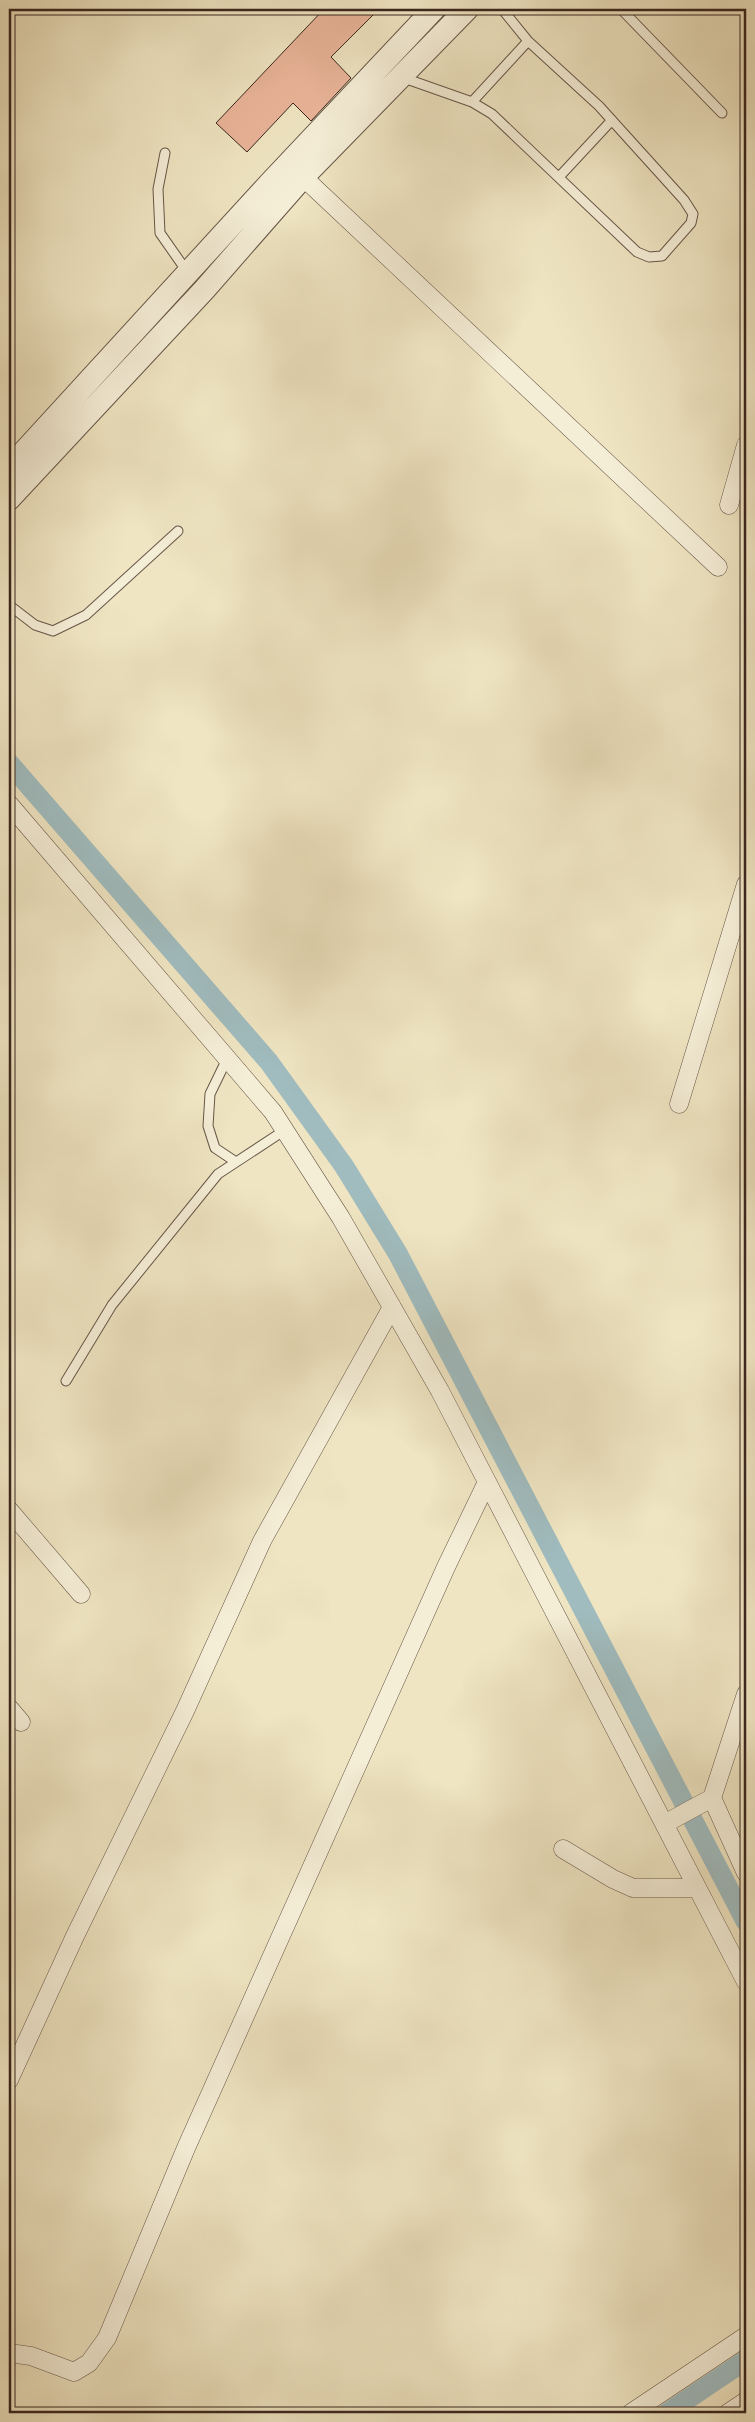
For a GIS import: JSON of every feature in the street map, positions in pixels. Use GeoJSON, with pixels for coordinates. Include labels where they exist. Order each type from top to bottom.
{"type":"FeatureCollection","features":[{"type":"Feature","properties":{"kind":"street"},"geometry":{"type":"LineString","coordinates":[[9,468],[434,9]]}},
{"type":"Feature","properties":{"kind":"street"},"geometry":{"type":"LineString","coordinates":[[9,499],[197,298],[303,177],[467,9]]}},
{"type":"Feature","properties":{"kind":"street"},"geometry":{"type":"LineString","coordinates":[[303,177],[718,567]]}},
{"type":"Feature","properties":{"kind":"street"},"geometry":{"type":"LineString","coordinates":[[729,505],[746,445]]}},
{"type":"Feature","properties":{"kind":"street"},"geometry":{"type":"LineString","coordinates":[[9,804],[273,1112],[341,1218],[440,1391],[670,1821],[696,1888],[746,1982]]}},
{"type":"Feature","properties":{"kind":"street"},"geometry":{"type":"LineString","coordinates":[[679,1104],[746,884]]}},
{"type":"Feature","properties":{"kind":"street"},"geometry":{"type":"LineString","coordinates":[[9,2080],[75,1936],[185,1711],[262,1541],[392,1307]]}},
{"type":"Feature","properties":{"kind":"street"},"geometry":{"type":"LineString","coordinates":[[9,2353],[31,2356],[74,2372],[90,2364],[107,2338],[186,2148],[453,1551],[487,1482]]}},
{"type":"Feature","properties":{"kind":"street"},"geometry":{"type":"LineString","coordinates":[[9,1510],[81,1594]]}},
{"type":"Feature","properties":{"kind":"street"},"geometry":{"type":"LineString","coordinates":[[670,1821],[706,1801],[746,1694]]}},
{"type":"Feature","properties":{"kind":"street"},"geometry":{"type":"LineString","coordinates":[[9,1708],[21,1722]]}},
{"type":"Feature","properties":{"kind":"street"},"geometry":{"type":"LineString","coordinates":[[706,1801],[746,1873]]}},
{"type":"Feature","properties":{"kind":"street"},"geometry":{"type":"LineString","coordinates":[[563,1849],[613,1879],[633,1888],[696,1888]]}},
{"type":"Feature","properties":{"kind":"street"},"geometry":{"type":"LineString","coordinates":[[630,2413],[746,2336]]}},
{"type":"Feature","properties":{"kind":"street"},"geometry":{"type":"LineString","coordinates":[[728,2413],[746,2401]]}},
{"type":"Feature","properties":{"kind":"lane"},"geometry":{"type":"LineString","coordinates":[[400,77],[472,102],[492,114],[637,252],[649,257],[662,256],[691,223],[693,214],[684,200],[612,120],[528,41],[502,9]]}},
{"type":"Feature","properties":{"kind":"lane"},"geometry":{"type":"LineString","coordinates":[[621,9],[722,113]]}},
{"type":"Feature","properties":{"kind":"lane"},"geometry":{"type":"LineString","coordinates":[[472,102],[528,41]]}},
{"type":"Feature","properties":{"kind":"lane"},"geometry":{"type":"LineString","coordinates":[[558,177],[612,120]]}},
{"type":"Feature","properties":{"kind":"lane"},"geometry":{"type":"LineString","coordinates":[[165,152],[158,189],[160,233],[188,273]]}},
{"type":"Feature","properties":{"kind":"lane"},"geometry":{"type":"LineString","coordinates":[[9,605],[35,626],[53,632],[86,616],[178,531]]}},
{"type":"Feature","properties":{"kind":"lane"},"geometry":{"type":"LineString","coordinates":[[227,1059],[210,1094],[208,1126],[215,1148],[236,1162]]}},
{"type":"Feature","properties":{"kind":"lane"},"geometry":{"type":"LineString","coordinates":[[66,1381],[112,1305],[218,1174],[285,1130]]}},
{"type":"Feature","properties":{"kind":"building"},"geometry":{"type":"Polygon","coordinates":[[[324,9],[379,9],[331,57],[351,78],[311,121],[293,103],[247,152],[216,123],[324,9]]]}},
{"type":"Feature","properties":{"kind":"waterway"},"geometry":{"type":"LineString","coordinates":[[9,763],[269,1062],[344,1166],[398,1254],[746,1922]]}},
{"type":"Feature","properties":{"kind":"waterway"},"geometry":{"type":"LineString","coordinates":[[667,2413],[746,2360]]}}]}
